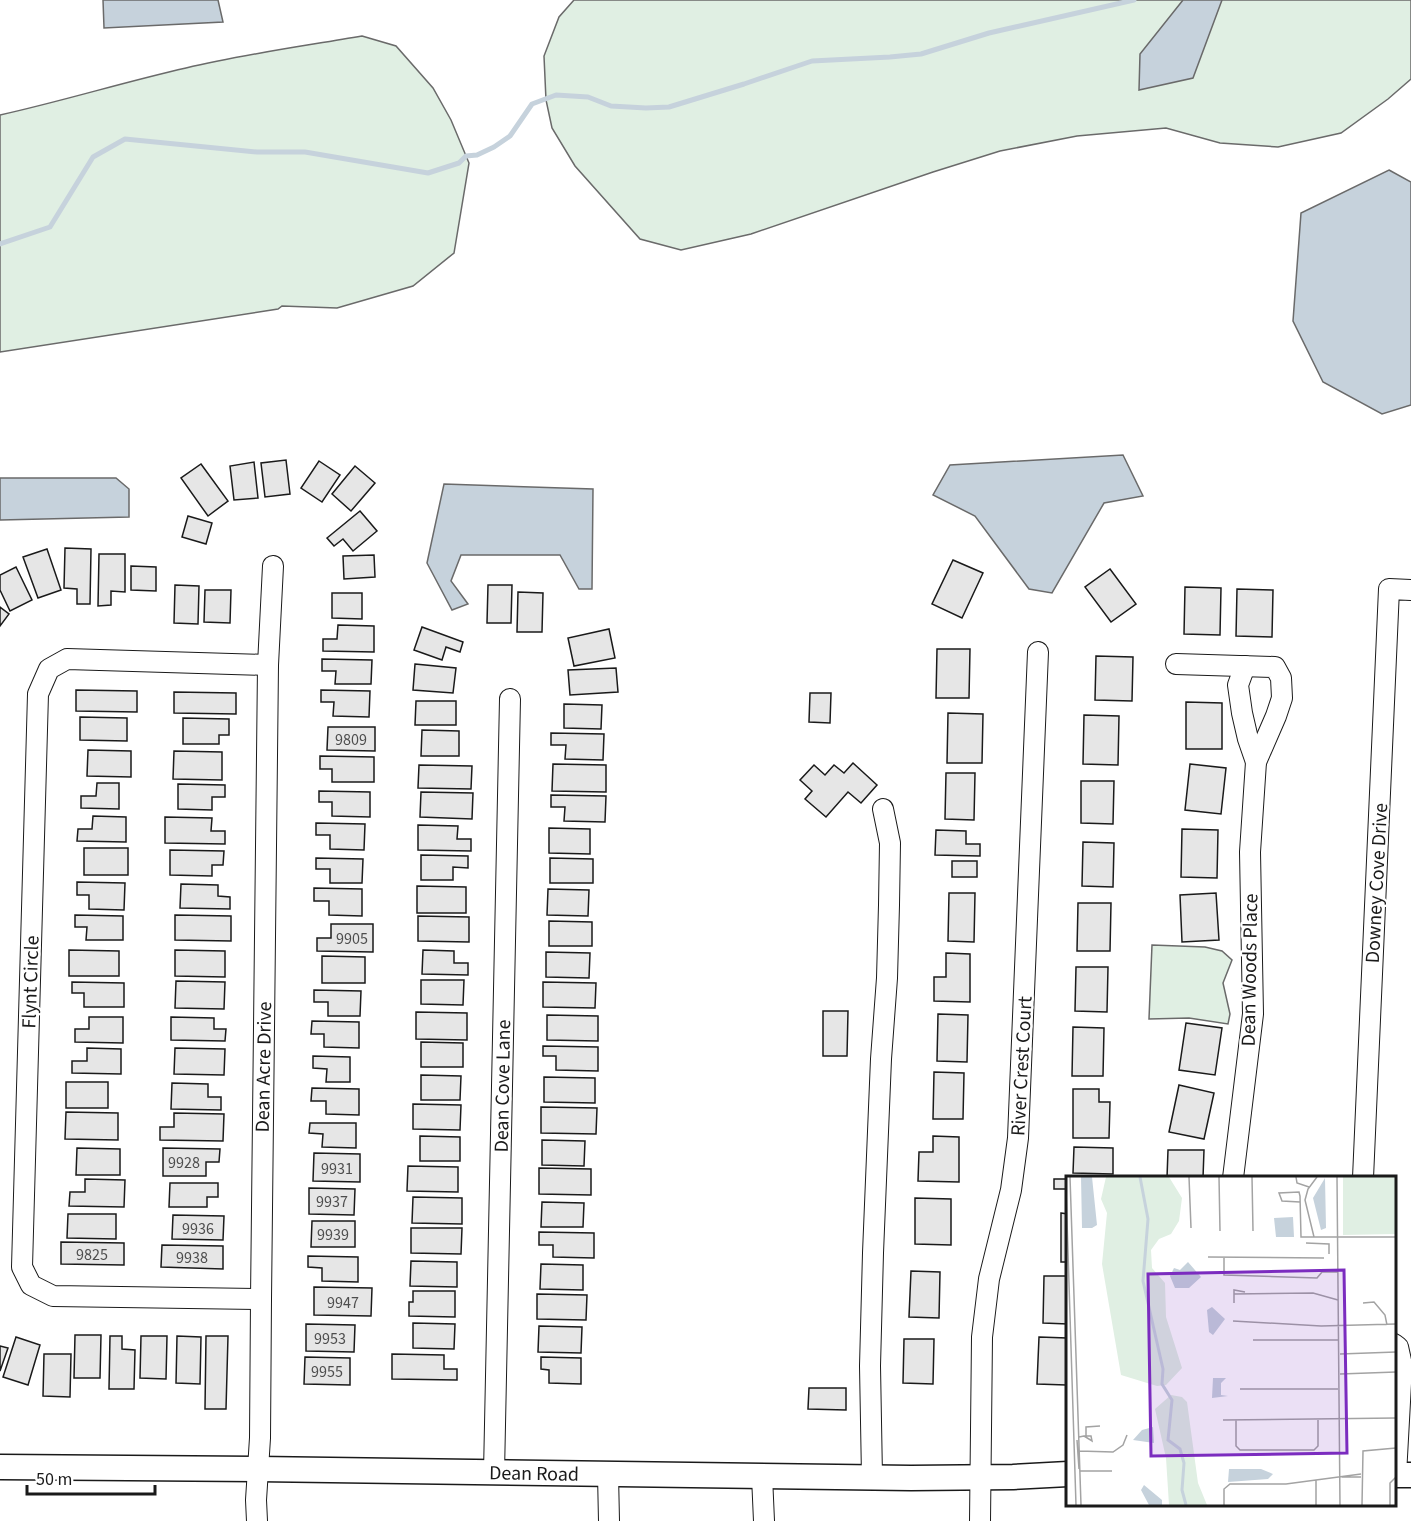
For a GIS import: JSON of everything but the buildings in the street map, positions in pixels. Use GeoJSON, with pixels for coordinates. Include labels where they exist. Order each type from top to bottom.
{"type":"FeatureCollection","features":[{"type":"Feature","properties":{"kind":"main road","name":"Dean Road"},"geometry":{"type":"LineString","coordinates":[[0,1467],[980,1478],[1066,1474]]}},
{"type":"Feature","properties":{"kind":"street","name":"Dean Acre Drive"},"geometry":{"type":"LineString","coordinates":[[256,1521],[260,1438],[268,665],[273,566]]}},
{"type":"Feature","properties":{"kind":"street","name":"Downey Cove Drive"},"geometry":{"type":"LineString","coordinates":[[1363,1176],[1389,589],[1411,590]]}},
{"type":"Feature","properties":{"kind":"street","name":"River Crest Court"},"geometry":{"type":"LineString","coordinates":[[980,1521],[982,1337],[989,1279],[1011,1190],[1018,1138],[1038,652]]}},
{"type":"Feature","properties":{"kind":"street","name":"Flynt Circle"},"geometry":{"type":"LineString","coordinates":[[261,1299],[53,1296],[32,1285],[22,1267],[38,694],[49,669],[67,659],[268,665]]}},
{"type":"Feature","properties":{"kind":"street"},"geometry":{"type":"LineString","coordinates":[[1176,664],[1275,667],[1281,678],[1282,698],[1256,762]]}},
{"type":"Feature","properties":{"kind":"street"},"geometry":{"type":"LineString","coordinates":[[1245,666],[1238,685],[1248,739],[1256,762]]}},
{"type":"Feature","properties":{"kind":"street","name":"Dean Cove Lane"},"geometry":{"type":"LineString","coordinates":[[494,1473],[510,699]]}},
{"type":"Feature","properties":{"kind":"street","name":"Dean Woods Place"},"geometry":{"type":"LineString","coordinates":[[1233,1176],[1253,1014],[1250,852],[1256,762]]}},
{"type":"Feature","properties":{"kind":"street"},"geometry":{"type":"LineString","coordinates":[[872,1477],[870,1366],[872,1287],[890,905],[890,843],[884,810]]}},
{"type":"Feature","properties":{"kind":"street"},"geometry":{"type":"LineString","coordinates":[[1396,1345],[1402,1365],[1401,1475]]}},
{"type":"Feature","properties":{"kind":"street"},"geometry":{"type":"LineString","coordinates":[[609,1474],[609,1521]]}},
{"type":"Feature","properties":{"kind":"street"},"geometry":{"type":"LineString","coordinates":[[762,1476],[764,1521]]}},
{"type":"Feature","properties":{"kind":"green space"},"geometry":{"type":"Polygon","coordinates":[[[574,0],[1411,0],[1411,79],[1341,133],[1278,147],[1220,143],[1166,128],[1077,136],[1000,151],[751,234],[681,250],[640,239],[575,166],[552,128],[546,100],[544,56],[559,17],[574,0]]]}},
{"type":"Feature","properties":{"kind":"green space"},"geometry":{"type":"Polygon","coordinates":[[[362,36],[396,46],[433,88],[451,120],[469,163],[454,253],[413,286],[337,308],[282,306],[278,309],[0,352],[0,115],[208,63],[362,36]]]}},
{"type":"Feature","properties":{"kind":"green space"},"geometry":{"type":"Polygon","coordinates":[[[1152,945],[1205,947],[1222,951],[1232,960],[1223,983],[1230,1014],[1228,1024],[1189,1018],[1149,1019],[1152,945]]]}},
{"type":"Feature","properties":{"kind":"shaded area"},"geometry":{"type":"Polygon","coordinates":[[[103,0],[218,0],[223,22],[104,28],[103,0]]]}},
{"type":"Feature","properties":{"kind":"shaded area"},"geometry":{"type":"Polygon","coordinates":[[[1183,0],[1222,0],[1193,78],[1139,90],[1140,54],[1183,0]]]}},
{"type":"Feature","properties":{"kind":"shaded area"},"geometry":{"type":"Polygon","coordinates":[[[1389,170],[1411,182],[1411,405],[1382,414],[1323,382],[1293,321],[1301,213],[1389,170]]]}},
{"type":"Feature","properties":{"kind":"shaded area"},"geometry":{"type":"Polygon","coordinates":[[[1123,455],[1143,496],[1104,503],[1052,593],[1029,589],[975,516],[933,495],[950,465],[1123,455]]]}},
{"type":"Feature","properties":{"kind":"shaded area"},"geometry":{"type":"Polygon","coordinates":[[[0,478],[116,478],[129,489],[129,517],[0,520],[0,478]]]}},
{"type":"Feature","properties":{"kind":"shaded area"},"geometry":{"type":"Polygon","coordinates":[[[444,484],[593,489],[592,589],[579,589],[560,555],[461,555],[451,581],[468,604],[452,610],[427,563],[444,484]]]}},
{"type":"Feature","properties":{"kind":"waterway"},"geometry":{"type":"LineString","coordinates":[[0,244],[50,227],[93,157],[125,139],[257,152],[305,152],[428,173],[459,163],[466,156],[477,155],[494,147],[510,136],[532,104],[556,95],[588,97],[611,106],[669,107],[812,61],[921,54],[989,33],[1134,0]]}}]}
